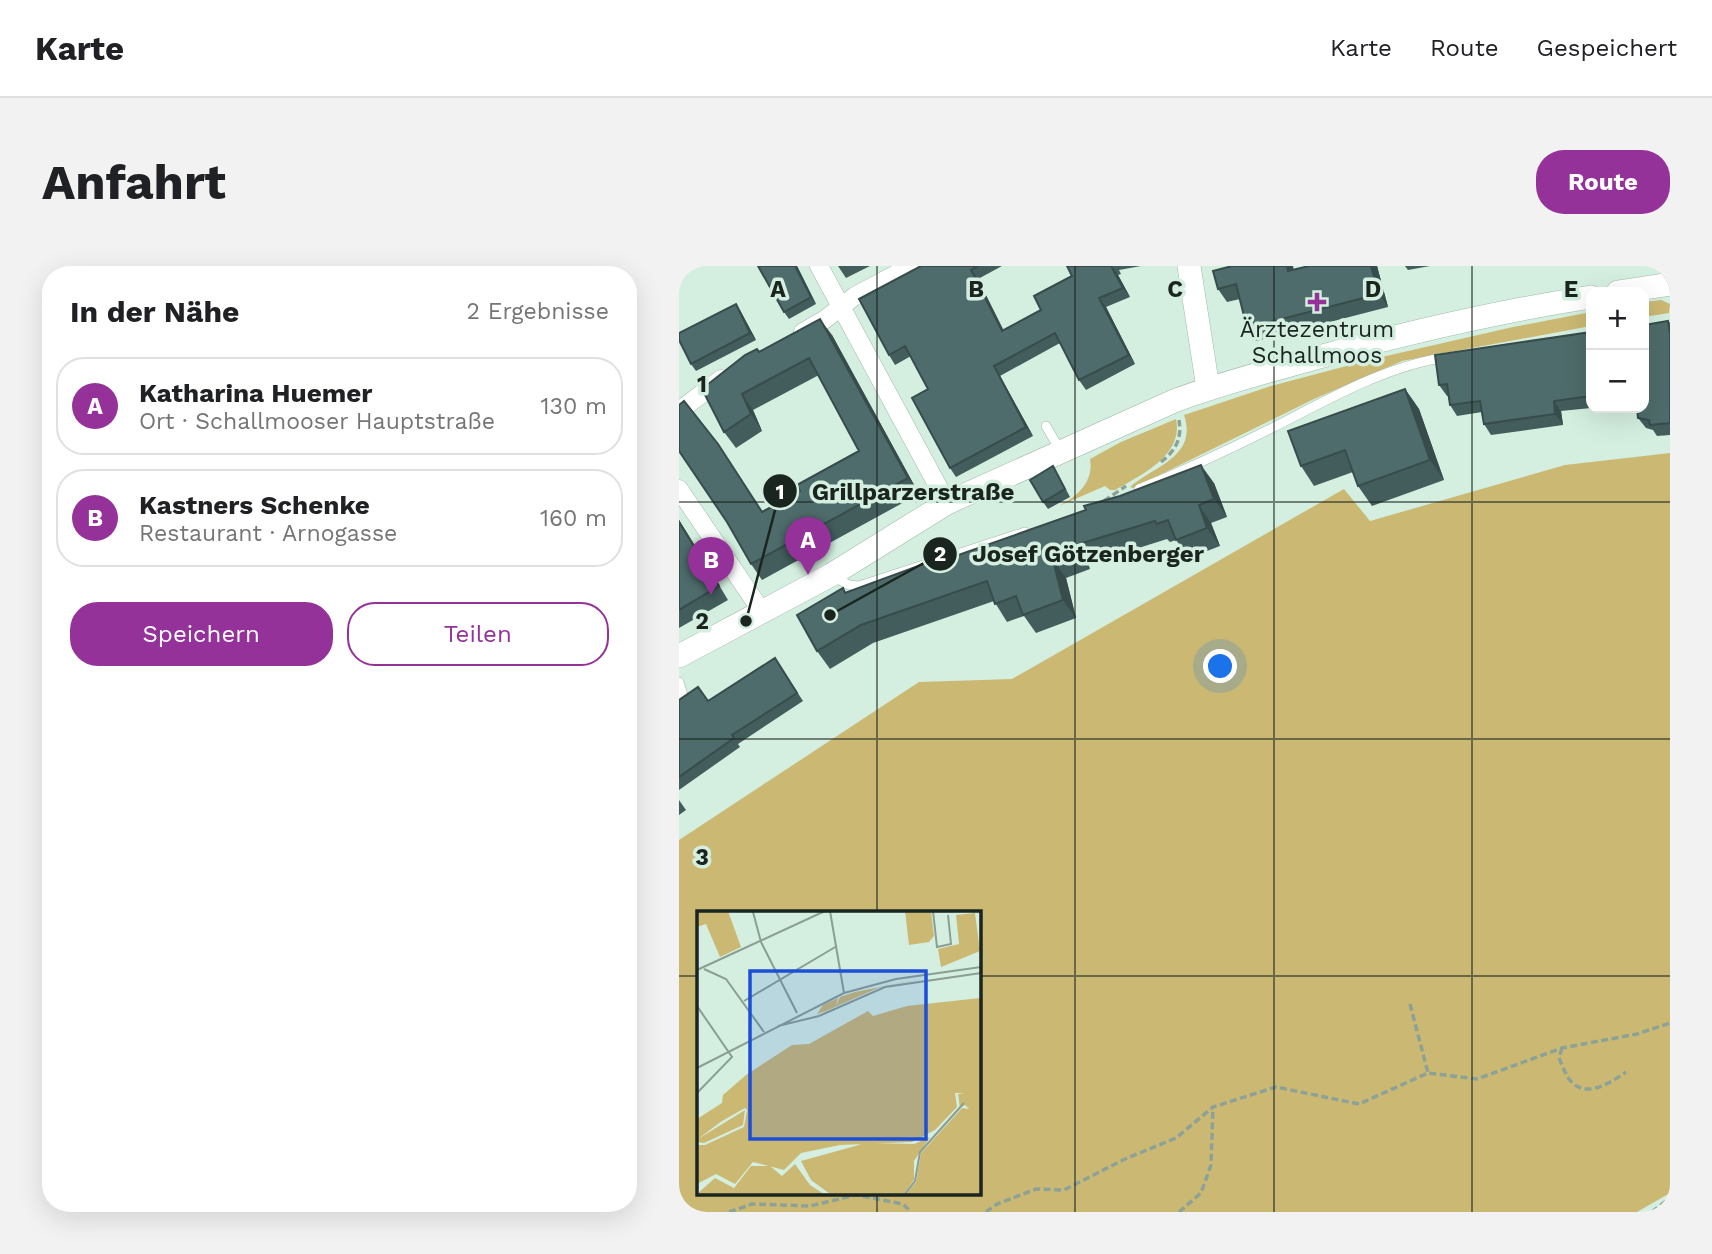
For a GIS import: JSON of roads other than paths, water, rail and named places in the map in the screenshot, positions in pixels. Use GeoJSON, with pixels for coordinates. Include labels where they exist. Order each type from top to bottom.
{"type":"FeatureCollection","features":[{"type":"Feature","properties":{"kind":"street"},"geometry":{"type":"LineString","coordinates":[[819,266],[947,503]]}},
{"type":"Feature","properties":{"kind":"street"},"geometry":{"type":"LineString","coordinates":[[791,339],[841,308],[855,296],[911,266]]}},
{"type":"Feature","properties":{"kind":"street"},"geometry":{"type":"LineString","coordinates":[[1189,266],[1208,388]]}},
{"type":"Feature","properties":{"kind":"street"},"geometry":{"type":"LineString","coordinates":[[1649,287],[1670,284]]}},
{"type":"Feature","properties":{"kind":"street"},"geometry":{"type":"LineString","coordinates":[[679,656],[831,575],[947,503],[1208,388],[1415,331],[1503,311],[1586,298]]}},
{"type":"Feature","properties":{"kind":"street"},"geometry":{"type":"LineString","coordinates":[[679,411],[712,384],[735,372]]}},
{"type":"Feature","properties":{"kind":"street"},"geometry":{"type":"LineString","coordinates":[[679,489],[762,612]]}},
{"type":"Feature","properties":{"kind":"lane"},"geometry":{"type":"LineString","coordinates":[[1132,487],[1206,461],[1350,388],[1407,367],[1454,356]]}},
{"type":"Feature","properties":{"kind":"lane"},"geometry":{"type":"LineString","coordinates":[[1046,426],[1061,451]]}},
{"type":"Feature","properties":{"kind":"lane"},"geometry":{"type":"LineString","coordinates":[[831,575],[849,585],[859,586],[1030,530]]}},
{"type":"Feature","properties":{"kind":"lane"},"geometry":{"type":"LineString","coordinates":[[679,682],[684,698],[679,701]]}},
{"type":"Feature","properties":{"kind":"place","name":"Ärztezentrum Schallmoos"},"geometry":{"type":"Point","coordinates":[1317,302]}},
{"type":"Feature","properties":{"kind":"place","name":"Katharina Huemer"},"geometry":{"type":"Point","coordinates":[808,575]}},
{"type":"Feature","properties":{"kind":"place","name":"Kastners Schenke"},"geometry":{"type":"Point","coordinates":[711,595]}},
{"type":"Feature","properties":{"kind":"place","name":"Josef Götzenberger"},"geometry":{"type":"Point","coordinates":[830,615]}},
{"type":"Feature","properties":{"kind":"place","name":"Grillparzerstraße"},"geometry":{"type":"Point","coordinates":[746,621]}}]}
